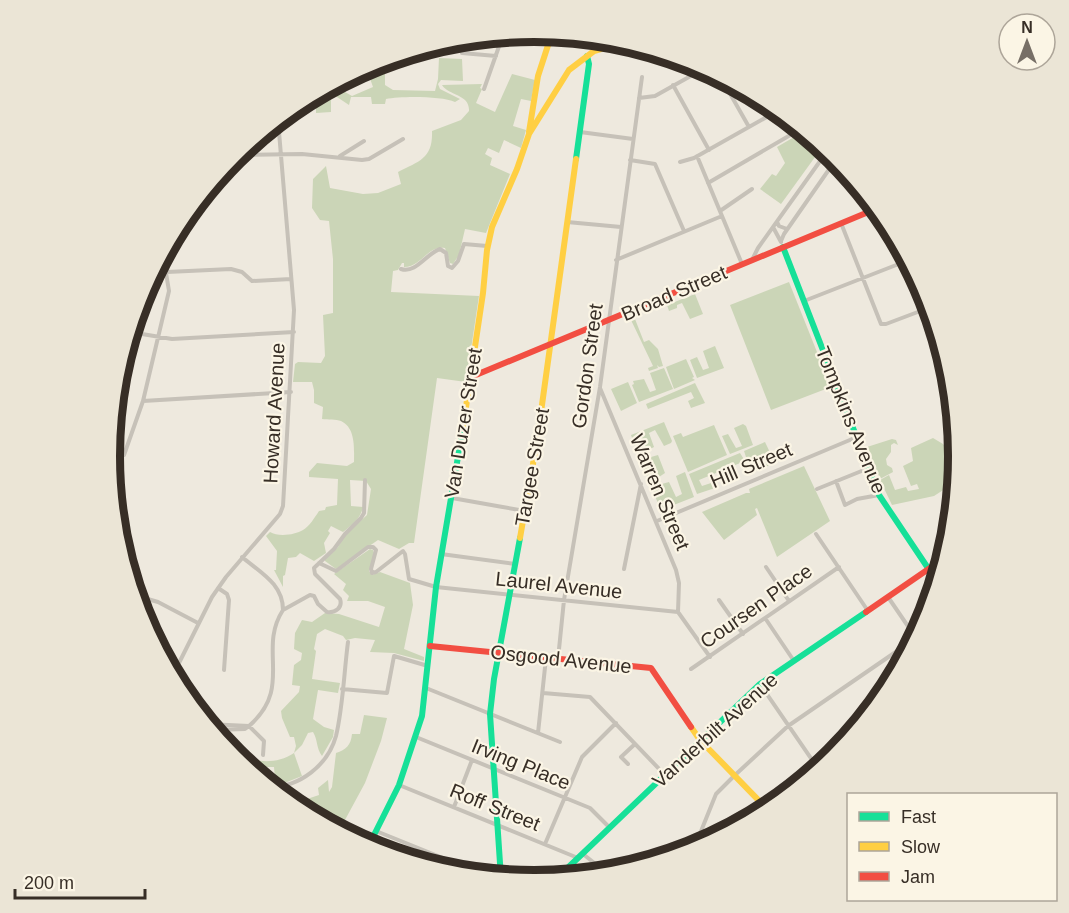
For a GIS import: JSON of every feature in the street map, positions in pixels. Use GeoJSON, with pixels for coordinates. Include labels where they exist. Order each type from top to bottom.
{"type":"FeatureCollection","features":[{"type":"Feature","properties":{"kind":"street"},"geometry":{"type":"LineString","coordinates":[[529,134],[538,76],[549,43]]}},
{"type":"Feature","properties":{"kind":"street"},"geometry":{"type":"LineString","coordinates":[[484,89],[500,44]]}},
{"type":"Feature","properties":{"kind":"street","name":"Van Duzer Street"},"geometry":{"type":"LineString","coordinates":[[373,838],[399,785],[422,716],[436,587],[471,377],[487,246],[492,227],[540,112],[564,75],[587,56],[603,48]]}},
{"type":"Feature","properties":{"kind":"street"},"geometry":{"type":"LineString","coordinates":[[463,49],[462,53],[496,56]]}},
{"type":"Feature","properties":{"kind":"street","name":"Targee Street"},"geometry":{"type":"LineString","coordinates":[[501,869],[490,714],[498,653],[539,428],[580,132],[588,66],[587,56]]}},
{"type":"Feature","properties":{"kind":"street"},"geometry":{"type":"LineString","coordinates":[[639,98],[655,96],[693,74]]}},
{"type":"Feature","properties":{"kind":"street","name":"Gordon Street"},"geometry":{"type":"LineString","coordinates":[[558,659],[564,600],[600,387],[642,77]]}},
{"type":"Feature","properties":{"kind":"street"},"geometry":{"type":"LineString","coordinates":[[673,85],[709,150]]}},
{"type":"Feature","properties":{"kind":"street"},"geometry":{"type":"LineString","coordinates":[[728,91],[749,127]]}},
{"type":"Feature","properties":{"kind":"street"},"geometry":{"type":"LineString","coordinates":[[680,162],[709,150],[770,115]]}},
{"type":"Feature","properties":{"kind":"street","name":"Howard Avenue"},"geometry":{"type":"LineString","coordinates":[[177,666],[218,588],[282,512],[294,332],[279,131]]}},
{"type":"Feature","properties":{"kind":"street"},"geometry":{"type":"LineString","coordinates":[[580,132],[633,139]]}},
{"type":"Feature","properties":{"kind":"street"},"geometry":{"type":"LineString","coordinates":[[708,183],[793,133]]}},
{"type":"Feature","properties":{"kind":"street"},"geometry":{"type":"LineString","coordinates":[[250,155],[369,159],[403,139]]}},
{"type":"Feature","properties":{"kind":"street"},"geometry":{"type":"LineString","coordinates":[[339,157],[364,141]]}},
{"type":"Feature","properties":{"kind":"street"},"geometry":{"type":"LineString","coordinates":[[697,156],[742,265]]}},
{"type":"Feature","properties":{"kind":"street"},"geometry":{"type":"LineString","coordinates":[[752,260],[758,248],[822,158]]}},
{"type":"Feature","properties":{"kind":"street"},"geometry":{"type":"LineString","coordinates":[[630,160],[656,164],[684,231]]}},
{"type":"Feature","properties":{"kind":"street"},"geometry":{"type":"LineString","coordinates":[[782,244],[787,229],[831,166]]}},
{"type":"Feature","properties":{"kind":"street"},"geometry":{"type":"LineString","coordinates":[[616,260],[721,214],[752,189]]}},
{"type":"Feature","properties":{"kind":"street","name":"Broad Street"},"geometry":{"type":"LineString","coordinates":[[471,377],[742,265],[782,244],[869,212]]}},
{"type":"Feature","properties":{"kind":"street"},"geometry":{"type":"LineString","coordinates":[[567,222],[621,227]]}},
{"type":"Feature","properties":{"kind":"street"},"geometry":{"type":"LineString","coordinates":[[777,222],[779,226],[787,229]]}},
{"type":"Feature","properties":{"kind":"street"},"geometry":{"type":"LineString","coordinates":[[841,223],[881,324],[922,310]]}},
{"type":"Feature","properties":{"kind":"street"},"geometry":{"type":"LineString","coordinates":[[773,227],[782,244]]}},
{"type":"Feature","properties":{"kind":"street"},"geometry":{"type":"LineString","coordinates":[[401,270],[412,269],[433,250],[440,249],[446,253],[448,266],[452,268],[458,261],[464,244],[487,246]]}},
{"type":"Feature","properties":{"kind":"street","name":"Tompkins Avenue"},"geometry":{"type":"LineString","coordinates":[[782,244],[879,495],[932,574]]}},
{"type":"Feature","properties":{"kind":"street"},"geometry":{"type":"LineString","coordinates":[[804,301],[901,263]]}},
{"type":"Feature","properties":{"kind":"street"},"geometry":{"type":"LineString","coordinates":[[124,455],[143,401],[169,291],[166,272],[231,270],[242,272],[252,281],[291,279]]}},
{"type":"Feature","properties":{"kind":"street"},"geometry":{"type":"LineString","coordinates":[[139,334],[172,339],[294,332]]}},
{"type":"Feature","properties":{"kind":"street","name":"Warren Street"},"geometry":{"type":"LineString","coordinates":[[600,387],[676,571],[679,584],[678,612]]}},
{"type":"Feature","properties":{"kind":"street"},"geometry":{"type":"LineString","coordinates":[[143,401],[291,392]]}},
{"type":"Feature","properties":{"kind":"street","name":"Hill Street"},"geometry":{"type":"LineString","coordinates":[[657,521],[856,437]]}},
{"type":"Feature","properties":{"kind":"street"},"geometry":{"type":"LineString","coordinates":[[817,489],[868,468]]}},
{"type":"Feature","properties":{"kind":"street"},"geometry":{"type":"LineString","coordinates":[[283,610],[310,595],[314,596],[318,604],[327,612],[339,608],[340,599],[314,572],[314,568],[334,549],[364,513],[365,480]]}},
{"type":"Feature","properties":{"kind":"street"},"geometry":{"type":"LineString","coordinates":[[836,481],[845,505],[879,495]]}},
{"type":"Feature","properties":{"kind":"street"},"geometry":{"type":"LineString","coordinates":[[624,569],[641,483]]}},
{"type":"Feature","properties":{"kind":"street"},"geometry":{"type":"LineString","coordinates":[[452,498],[525,511]]}},
{"type":"Feature","properties":{"kind":"street"},"geometry":{"type":"LineString","coordinates":[[816,534],[868,611]]}},
{"type":"Feature","properties":{"kind":"street","name":"Laurel Avenue"},"geometry":{"type":"LineString","coordinates":[[319,563],[336,571],[368,547],[373,547],[376,550],[370,569],[375,573],[403,551],[409,579],[436,587],[678,612]]}},
{"type":"Feature","properties":{"kind":"street"},"geometry":{"type":"LineString","coordinates":[[441,554],[515,564]]}},
{"type":"Feature","properties":{"kind":"street"},"geometry":{"type":"LineString","coordinates":[[222,728],[249,726],[258,718],[268,701],[274,675],[272,633],[283,610],[283,600],[279,589],[242,557]]}},
{"type":"Feature","properties":{"kind":"street","name":"Vanderbilt Avenue"},"geometry":{"type":"LineString","coordinates":[[566,870],[760,684],[935,564]]}},
{"type":"Feature","properties":{"kind":"street"},"geometry":{"type":"LineString","coordinates":[[766,567],[789,601]]}},
{"type":"Feature","properties":{"kind":"street","name":"Coursen Place"},"geometry":{"type":"LineString","coordinates":[[691,669],[839,567]]}},
{"type":"Feature","properties":{"kind":"street"},"geometry":{"type":"LineString","coordinates":[[218,588],[227,594],[229,600],[224,670]]}},
{"type":"Feature","properties":{"kind":"street"},"geometry":{"type":"LineString","coordinates":[[888,597],[910,630]]}},
{"type":"Feature","properties":{"kind":"street"},"geometry":{"type":"LineString","coordinates":[[145,599],[160,603],[198,623]]}},
{"type":"Feature","properties":{"kind":"street"},"geometry":{"type":"LineString","coordinates":[[719,600],[743,634]]}},
{"type":"Feature","properties":{"kind":"street"},"geometry":{"type":"LineString","coordinates":[[678,612],[710,657]]}},
{"type":"Feature","properties":{"kind":"street"},"geometry":{"type":"LineString","coordinates":[[765,618],[794,661]]}},
{"type":"Feature","properties":{"kind":"street"},"geometry":{"type":"LineString","coordinates":[[284,786],[304,778],[317,767],[336,737],[348,642]]}},
{"type":"Feature","properties":{"kind":"street","name":"Osgood Avenue"},"geometry":{"type":"LineString","coordinates":[[430,646],[651,668],[700,740],[761,803]]}},
{"type":"Feature","properties":{"kind":"street"},"geometry":{"type":"LineString","coordinates":[[699,837],[716,794],[788,726],[901,649]]}},
{"type":"Feature","properties":{"kind":"street"},"geometry":{"type":"LineString","coordinates":[[342,689],[387,693],[394,656],[428,666]]}},
{"type":"Feature","properties":{"kind":"street"},"geometry":{"type":"LineString","coordinates":[[538,733],[546,658]]}},
{"type":"Feature","properties":{"kind":"street"},"geometry":{"type":"LineString","coordinates":[[760,684],[814,763]]}},
{"type":"Feature","properties":{"kind":"street"},"geometry":{"type":"LineString","coordinates":[[426,688],[560,742]]}},
{"type":"Feature","properties":{"kind":"street"},"geometry":{"type":"LineString","coordinates":[[543,693],[591,698],[665,775]]}},
{"type":"Feature","properties":{"kind":"street"},"geometry":{"type":"LineString","coordinates":[[545,844],[582,757],[616,723]]}},
{"type":"Feature","properties":{"kind":"street"},"geometry":{"type":"LineString","coordinates":[[249,726],[264,741],[263,755]]}},
{"type":"Feature","properties":{"kind":"street","name":"Irving Place"},"geometry":{"type":"LineString","coordinates":[[416,737],[590,808],[610,828]]}},
{"type":"Feature","properties":{"kind":"street"},"geometry":{"type":"LineString","coordinates":[[628,764],[621,757],[635,744]]}},
{"type":"Feature","properties":{"kind":"street"},"geometry":{"type":"LineString","coordinates":[[453,807],[472,760]]}},
{"type":"Feature","properties":{"kind":"street","name":"Roff Street"},"geometry":{"type":"LineString","coordinates":[[399,785],[545,844],[581,856],[596,866]]}},
{"type":"Feature","properties":{"kind":"street"},"geometry":{"type":"LineString","coordinates":[[376,831],[456,863]]}},
{"type":"Feature","properties":{"kind":"green space"},"geometry":{"type":"Polygon","coordinates":[[[439,58],[462,59],[463,81],[441,80],[438,84],[440,89],[460,99],[455,102],[411,97],[386,99],[385,104],[372,104],[371,97],[351,97],[349,105],[333,95],[343,89],[352,96],[373,87],[369,77],[378,73],[385,74],[385,85],[393,90],[435,91],[439,58]]]}},
{"type":"Feature","properties":{"kind":"green space"},"geometry":{"type":"Polygon","coordinates":[[[512,74],[535,80],[531,101],[521,99],[513,126],[526,130],[521,148],[504,140],[499,153],[488,148],[485,154],[492,158],[490,165],[510,174],[486,233],[465,229],[459,255],[453,264],[450,263],[445,248],[439,248],[415,264],[404,267],[402,263],[398,270],[393,271],[391,292],[479,296],[466,382],[437,378],[414,543],[409,543],[399,549],[378,540],[336,569],[325,561],[325,558],[338,547],[345,535],[367,515],[371,489],[366,481],[350,480],[351,506],[363,507],[360,515],[343,532],[331,526],[324,543],[326,553],[314,561],[300,553],[296,557],[288,558],[283,576],[283,587],[274,570],[276,570],[277,551],[266,536],[270,532],[282,535],[300,532],[312,522],[319,511],[337,505],[338,479],[309,477],[309,472],[317,463],[347,466],[354,462],[352,434],[346,424],[337,420],[322,419],[323,407],[314,403],[312,382],[293,382],[295,364],[298,362],[321,363],[325,356],[323,315],[333,313],[333,259],[329,221],[320,220],[312,208],[313,179],[326,166],[330,188],[363,194],[378,193],[401,184],[398,172],[424,158],[430,147],[432,131],[461,120],[469,111],[463,98],[445,89],[442,85],[482,84],[476,103],[495,112],[512,74]]]}},
{"type":"Feature","properties":{"kind":"green space"},"geometry":{"type":"Polygon","coordinates":[[[331,96],[331,112],[316,113],[316,105],[331,96]]]}},
{"type":"Feature","properties":{"kind":"green space"},"geometry":{"type":"Polygon","coordinates":[[[796,136],[818,154],[781,204],[760,189],[772,174],[776,176],[785,163],[777,147],[796,136]]]}},
{"type":"Feature","properties":{"kind":"green space"},"geometry":{"type":"Polygon","coordinates":[[[789,282],[831,387],[771,410],[730,305],[789,282]]]}},
{"type":"Feature","properties":{"kind":"green space"},"geometry":{"type":"Polygon","coordinates":[[[695,294],[703,314],[690,319],[682,303],[669,311],[667,305],[695,294]]]}},
{"type":"Feature","properties":{"kind":"green space"},"geometry":{"type":"Polygon","coordinates":[[[635,319],[644,342],[649,340],[658,349],[663,366],[657,365],[658,368],[649,371],[648,368],[653,366],[631,320],[635,319]]]}},
{"type":"Feature","properties":{"kind":"green space"},"geometry":{"type":"Polygon","coordinates":[[[715,346],[724,368],[697,378],[690,360],[697,357],[703,370],[709,368],[703,351],[715,346]]]}},
{"type":"Feature","properties":{"kind":"green space"},"geometry":{"type":"Polygon","coordinates":[[[686,359],[694,377],[692,378],[695,380],[674,389],[666,367],[686,359]]]}},
{"type":"Feature","properties":{"kind":"green space"},"geometry":{"type":"Polygon","coordinates":[[[664,368],[673,389],[639,402],[632,385],[633,381],[644,379],[650,392],[656,390],[650,373],[664,368]]]}},
{"type":"Feature","properties":{"kind":"green space"},"geometry":{"type":"Polygon","coordinates":[[[628,382],[637,403],[621,411],[611,389],[628,382]]]}},
{"type":"Feature","properties":{"kind":"green space"},"geometry":{"type":"Polygon","coordinates":[[[695,383],[705,403],[691,408],[688,401],[694,398],[691,392],[648,409],[646,404],[695,383]]]}},
{"type":"Feature","properties":{"kind":"green space"},"geometry":{"type":"Polygon","coordinates":[[[664,422],[671,443],[664,446],[655,430],[649,433],[654,447],[648,450],[649,452],[638,455],[631,435],[664,422]]]}},
{"type":"Feature","properties":{"kind":"green space"},"geometry":{"type":"Polygon","coordinates":[[[743,424],[746,426],[753,445],[730,454],[722,436],[728,434],[736,448],[742,446],[734,428],[743,424]]]}},
{"type":"Feature","properties":{"kind":"green space"},"geometry":{"type":"Polygon","coordinates":[[[714,425],[727,455],[688,472],[673,436],[681,433],[683,437],[714,425]]]}},
{"type":"Feature","properties":{"kind":"green space"},"geometry":{"type":"Polygon","coordinates":[[[933,438],[943,444],[949,451],[948,487],[934,496],[892,505],[880,480],[889,475],[895,490],[906,487],[908,491],[919,489],[917,484],[911,486],[903,466],[913,461],[911,448],[933,438]]]}},
{"type":"Feature","properties":{"kind":"green space"},"geometry":{"type":"Polygon","coordinates":[[[892,439],[896,440],[898,445],[894,443],[891,445],[891,452],[886,459],[887,465],[892,468],[893,472],[880,479],[867,447],[892,439]]]}},
{"type":"Feature","properties":{"kind":"green space"},"geometry":{"type":"Polygon","coordinates":[[[765,442],[775,463],[753,472],[752,467],[766,460],[764,454],[747,460],[744,451],[765,442]]]}},
{"type":"Feature","properties":{"kind":"green space"},"geometry":{"type":"Polygon","coordinates":[[[740,453],[745,461],[699,480],[702,486],[717,481],[718,487],[697,494],[689,474],[740,453]]]}},
{"type":"Feature","properties":{"kind":"green space"},"geometry":{"type":"Polygon","coordinates":[[[650,455],[651,457],[658,455],[665,473],[659,477],[659,480],[650,483],[640,459],[650,455]]]}},
{"type":"Feature","properties":{"kind":"green space"},"geometry":{"type":"Polygon","coordinates":[[[804,466],[830,521],[777,557],[757,508],[755,509],[757,515],[724,540],[702,512],[750,493],[749,489],[804,466]]]}},
{"type":"Feature","properties":{"kind":"green space"},"geometry":{"type":"Polygon","coordinates":[[[685,472],[694,497],[661,510],[651,487],[669,482],[676,497],[682,494],[676,476],[685,472]]]}},
{"type":"Feature","properties":{"kind":"green space"},"geometry":{"type":"Polygon","coordinates":[[[370,549],[373,550],[369,571],[372,575],[380,572],[410,583],[413,605],[404,649],[424,657],[424,661],[394,653],[370,652],[375,640],[355,638],[346,640],[343,636],[325,629],[317,634],[312,679],[340,683],[338,693],[318,690],[313,719],[324,727],[334,730],[333,737],[322,756],[313,732],[308,733],[302,745],[294,753],[296,746],[294,737],[290,737],[281,711],[299,692],[300,686],[292,685],[294,665],[301,660],[302,653],[294,649],[295,633],[302,620],[312,622],[325,613],[339,614],[379,627],[385,607],[368,601],[347,601],[349,596],[343,590],[346,584],[334,574],[370,549]]]}},
{"type":"Feature","properties":{"kind":"green space"},"geometry":{"type":"Polygon","coordinates":[[[364,715],[387,718],[365,783],[343,824],[303,800],[319,795],[318,788],[328,780],[329,792],[332,787],[336,753],[347,746],[352,734],[360,734],[364,715]]]}},
{"type":"Feature","properties":{"kind":"green space"},"geometry":{"type":"Polygon","coordinates":[[[294,753],[302,776],[282,784],[281,779],[275,779],[274,767],[261,768],[251,759],[272,761],[294,753]]]}},
{"type":"Feature","properties":{"kind":"traffic: fast"},"geometry":{"type":"LineString","coordinates":[[576,159],[589,64],[587,56]]}},
{"type":"Feature","properties":{"kind":"traffic: fast"},"geometry":{"type":"LineString","coordinates":[[783,247],[879,495],[932,574]]}},
{"type":"Feature","properties":{"kind":"traffic: fast"},"geometry":{"type":"LineString","coordinates":[[373,838],[399,785],[422,716],[436,587],[463,427]]}},
{"type":"Feature","properties":{"kind":"traffic: fast"},"geometry":{"type":"LineString","coordinates":[[500,869],[490,714],[494,679],[520,538]]}},
{"type":"Feature","properties":{"kind":"traffic: fast"},"geometry":{"type":"LineString","coordinates":[[566,870],[760,684],[866,612]]}},
{"type":"Feature","properties":{"kind":"traffic: slow"},"geometry":{"type":"LineString","coordinates":[[529,132],[538,76],[549,43]]}},
{"type":"Feature","properties":{"kind":"traffic: slow"},"geometry":{"type":"LineString","coordinates":[[463,427],[492,227],[529,134],[569,70],[594,51],[604,48]]}},
{"type":"Feature","properties":{"kind":"traffic: slow"},"geometry":{"type":"LineString","coordinates":[[520,538],[537,441],[576,159]]}},
{"type":"Feature","properties":{"kind":"traffic: slow"},"geometry":{"type":"LineString","coordinates":[[691,727],[700,740],[761,803]]}},
{"type":"Feature","properties":{"kind":"traffic: jam"},"geometry":{"type":"LineString","coordinates":[[471,377],[869,212]]}},
{"type":"Feature","properties":{"kind":"traffic: jam"},"geometry":{"type":"LineString","coordinates":[[866,612],[935,565]]}},
{"type":"Feature","properties":{"kind":"traffic: jam"},"geometry":{"type":"LineString","coordinates":[[430,646],[651,668],[691,727]]}}]}
